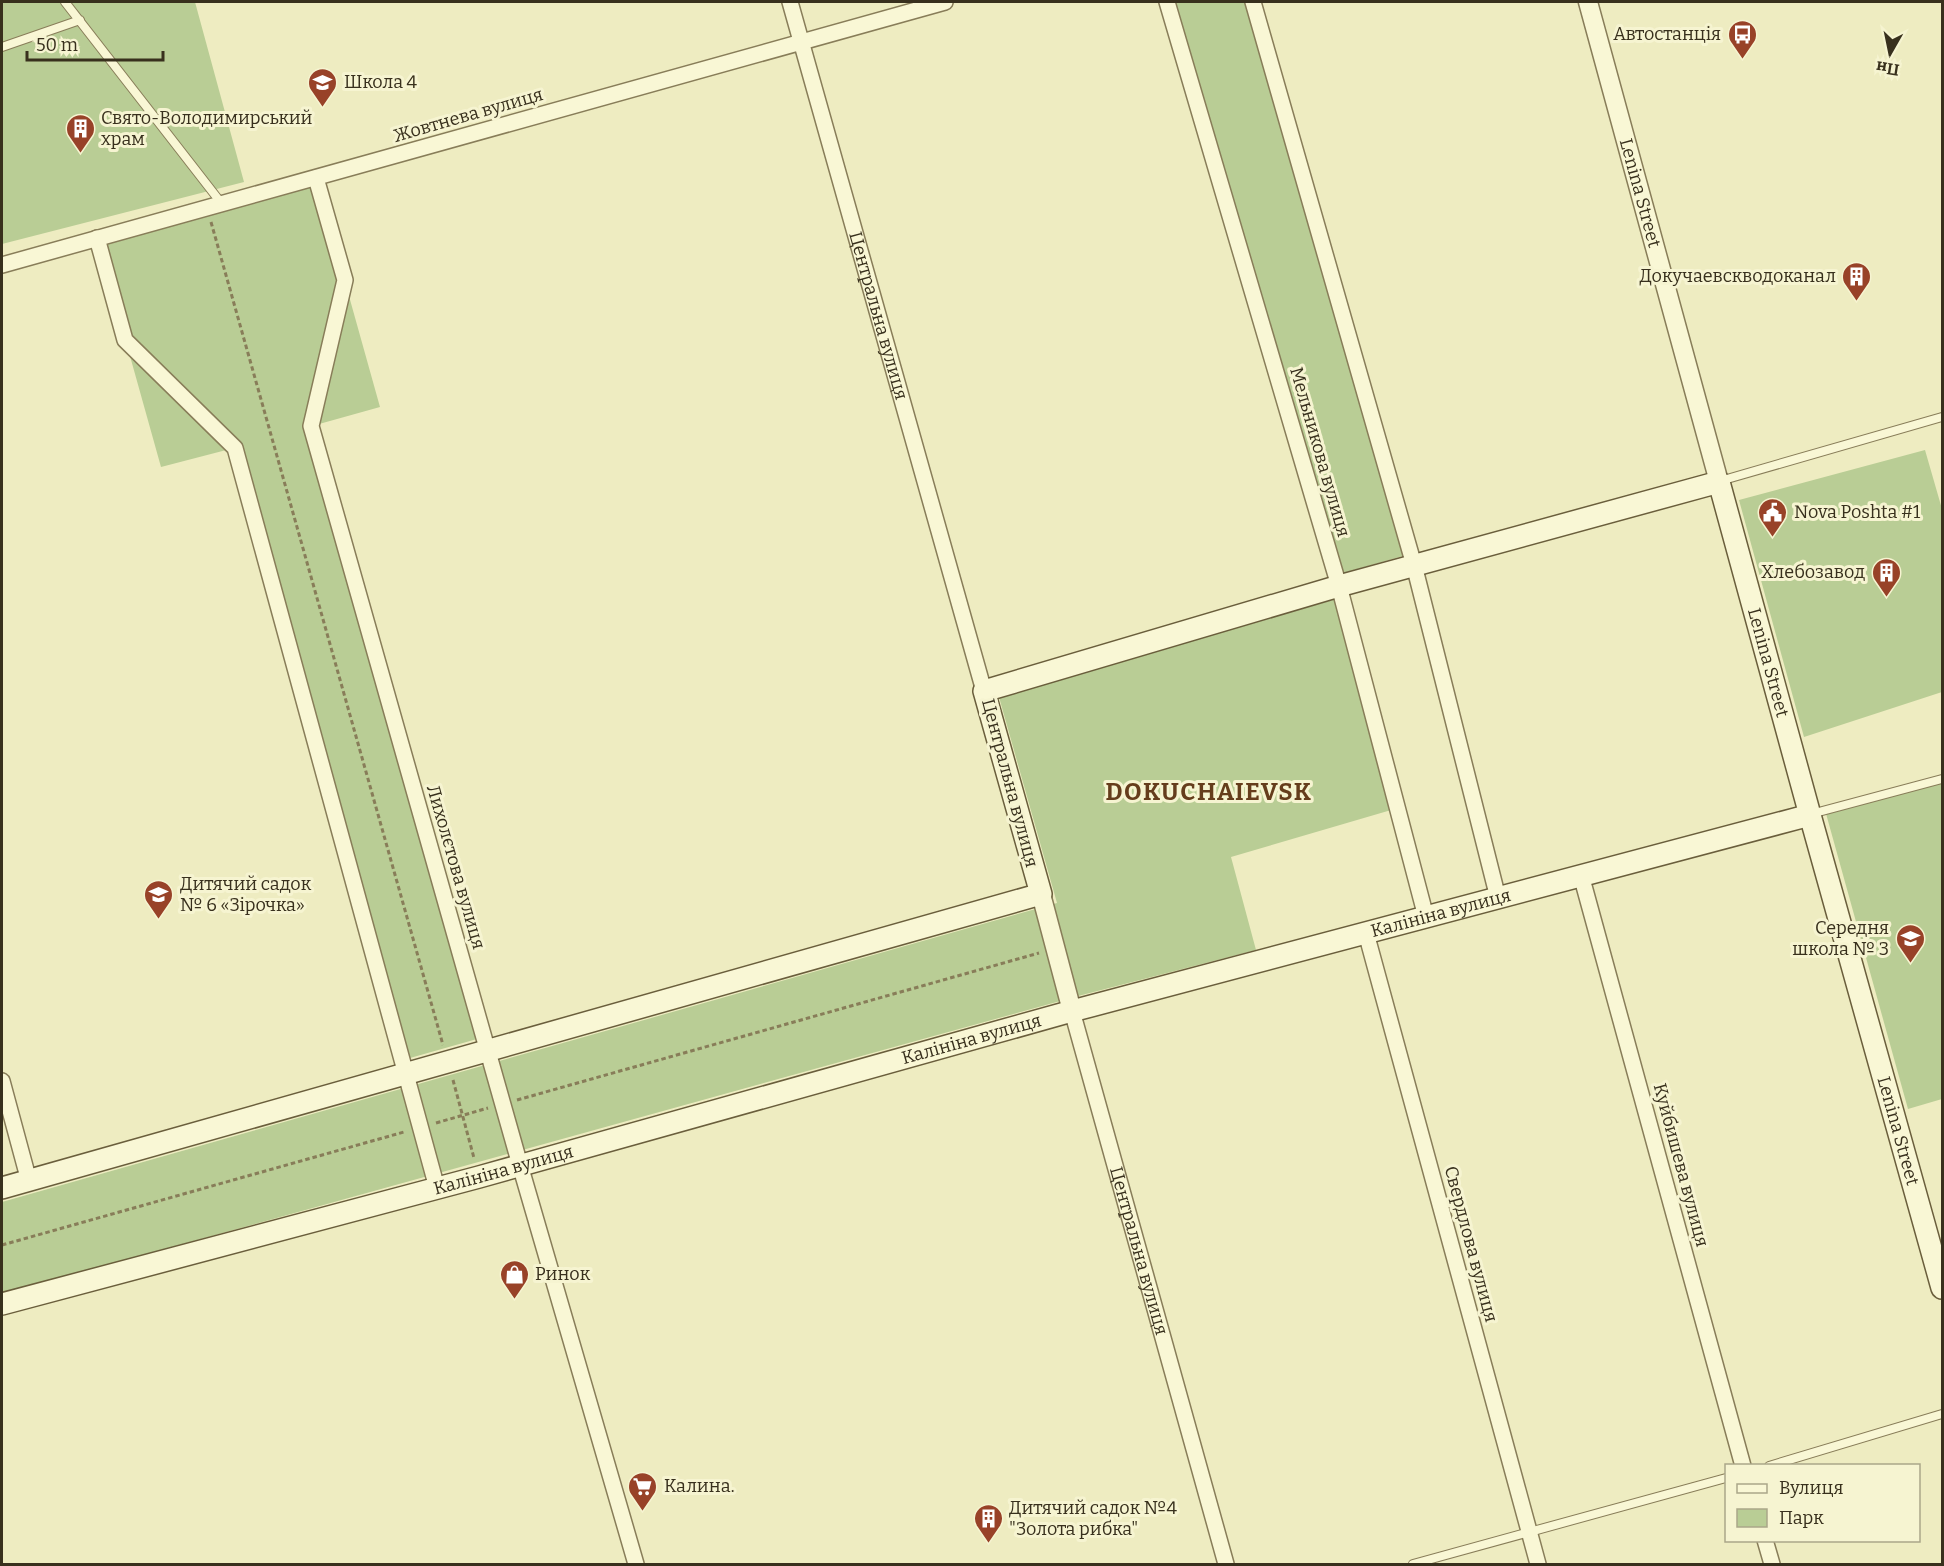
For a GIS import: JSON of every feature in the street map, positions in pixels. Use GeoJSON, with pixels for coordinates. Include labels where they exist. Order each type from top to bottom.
{"type":"FeatureCollection","features":[{"type":"Feature","properties":{"kind":"main road"},"geometry":{"type":"LineString","coordinates":[[984,691],[1340,586],[1719,482]]}},
{"type":"Feature","properties":{"kind":"main road","name":"Lenina Street"},"geometry":{"type":"LineString","coordinates":[[1719,482],[1942,1288]]}},
{"type":"Feature","properties":{"kind":"main road","name":"Центральна вулиця"},"geometry":{"type":"LineString","coordinates":[[984,691],[1041,894]]}},
{"type":"Feature","properties":{"kind":"main road","name":"Калініна вулиця"},"geometry":{"type":"LineString","coordinates":[[2,1304],[479,1177],[1072,1011],[1810,814]]}},
{"type":"Feature","properties":{"kind":"main road"},"geometry":{"type":"LineString","coordinates":[[2,1188],[1041,894]]}},
{"type":"Feature","properties":{"kind":"street","name":"Центральна вулиця"},"geometry":{"type":"LineString","coordinates":[[790,2],[984,691]]}},
{"type":"Feature","properties":{"kind":"street","name":"Жовтнева вулиця"},"geometry":{"type":"LineString","coordinates":[[2,265],[945,2]]}},
{"type":"Feature","properties":{"kind":"street","name":"Мельникова вулиця"},"geometry":{"type":"LineString","coordinates":[[1167,2],[1340,586],[1426,916]]}},
{"type":"Feature","properties":{"kind":"street"},"geometry":{"type":"LineString","coordinates":[[1253,2],[1414,565],[1498,898]]}},
{"type":"Feature","properties":{"kind":"street","name":"Lenina Street"},"geometry":{"type":"LineString","coordinates":[[1588,2],[1719,482]]}},
{"type":"Feature","properties":{"kind":"street","name":"Лихолєтова вулиця"},"geometry":{"type":"LineString","coordinates":[[316,178],[345,280],[311,426],[520,1165],[636,1564]]}},
{"type":"Feature","properties":{"kind":"street"},"geometry":{"type":"LineString","coordinates":[[97,238],[125,340],[235,448],[437,1188]]}},
{"type":"Feature","properties":{"kind":"street","name":"Куйбишева вулиця"},"geometry":{"type":"LineString","coordinates":[[1581,875],[1742,1464]]}},
{"type":"Feature","properties":{"kind":"street","name":"Центральна вулиця"},"geometry":{"type":"LineString","coordinates":[[1041,894],[1226,1564]]}},
{"type":"Feature","properties":{"kind":"street","name":"Свердлова вулиця"},"geometry":{"type":"LineString","coordinates":[[1366,933],[1538,1564]]}},
{"type":"Feature","properties":{"kind":"street"},"geometry":{"type":"LineString","coordinates":[[2,1081],[29,1181]]}},
{"type":"Feature","properties":{"kind":"street"},"geometry":{"type":"LineString","coordinates":[[1766,1542],[1772,1564]]}},
{"type":"Feature","properties":{"kind":"lane"},"geometry":{"type":"LineString","coordinates":[[65,2],[215,206]]}},
{"type":"Feature","properties":{"kind":"lane"},"geometry":{"type":"LineString","coordinates":[[2,46],[80,20]]}},
{"type":"Feature","properties":{"kind":"lane"},"geometry":{"type":"LineString","coordinates":[[1719,482],[1942,417]]}},
{"type":"Feature","properties":{"kind":"lane","name":"Калініна вулиця"},"geometry":{"type":"LineString","coordinates":[[1810,814],[1942,779]]}},
{"type":"Feature","properties":{"kind":"lane"},"geometry":{"type":"LineString","coordinates":[[1776,1464],[1942,1414]]}},
{"type":"Feature","properties":{"kind":"lane"},"geometry":{"type":"LineString","coordinates":[[1413,1564],[1725,1478]]}},
{"type":"Feature","properties":{"kind":"path"},"geometry":{"type":"LineString","coordinates":[[215,206],[479,1177]]}},
{"type":"Feature","properties":{"kind":"path"},"geometry":{"type":"LineString","coordinates":[[2,1245],[1055,949]]}},
{"type":"Feature","properties":{"kind":"green space"},"geometry":{"type":"Polygon","coordinates":[[[2,2],[195,2],[244,182],[2,244],[2,2]]]}},
{"type":"Feature","properties":{"kind":"green space"},"geometry":{"type":"Polygon","coordinates":[[[1167,2],[1253,2],[1410,554],[1336,575],[1167,2]]]}},
{"type":"Feature","properties":{"kind":"green space"},"geometry":{"type":"Polygon","coordinates":[[[316,178],[380,407],[312,426],[484,1037],[403,1060],[234,448],[161,467],[97,238],[316,178]]]}},
{"type":"Feature","properties":{"kind":"green space"},"geometry":{"type":"Polygon","coordinates":[[[1925,450],[1942,509],[1942,692],[1804,737],[1739,500],[1925,450]]]}},
{"type":"Feature","properties":{"kind":"green space"},"geometry":{"type":"Polygon","coordinates":[[[1343,597],[1398,808],[1231,857],[1256,950],[1082,995],[2,1294],[2,1202],[1057,903],[999,697],[1343,597]]]}},
{"type":"Feature","properties":{"kind":"green space","name":"Середня школа № 3"},"geometry":{"type":"Polygon","coordinates":[[[1942,779],[1942,1099],[1908,1109],[1825,810],[1942,779]]]}},
{"type":"Feature","properties":{"kind":"place","name":"Автостанція"},"geometry":{"type":"Point","coordinates":[1742,60]}},
{"type":"Feature","properties":{"kind":"place","name":"Школа 4"},"geometry":{"type":"Point","coordinates":[323,108]}},
{"type":"Feature","properties":{"kind":"place","name":"Свято-Володимирський храм"},"geometry":{"type":"Point","coordinates":[80,154]}},
{"type":"Feature","properties":{"kind":"place","name":"Докучаевскводоканал"},"geometry":{"type":"Point","coordinates":[1857,302]}},
{"type":"Feature","properties":{"kind":"place","name":"Nova Poshta #1"},"geometry":{"type":"Point","coordinates":[1773,538]}},
{"type":"Feature","properties":{"kind":"place","name":"Хлебозавод"},"geometry":{"type":"Point","coordinates":[1886,598]}},
{"type":"Feature","properties":{"kind":"place","name":"Дитячий садок № 6 «Зірочка»"},"geometry":{"type":"Point","coordinates":[159,920]}},
{"type":"Feature","properties":{"kind":"place","name":"Середня школа № 3"},"geometry":{"type":"Point","coordinates":[1910,964]}},
{"type":"Feature","properties":{"kind":"place","name":"Ринок"},"geometry":{"type":"Point","coordinates":[514,1300]}},
{"type":"Feature","properties":{"kind":"place","name":"Калина."},"geometry":{"type":"Point","coordinates":[643,1512]}},
{"type":"Feature","properties":{"kind":"place","name":"Дитячий садок №4 \"Золота рибка\""},"geometry":{"type":"Point","coordinates":[988,1544]}},
{"type":"Feature","properties":{"kind":"district","name":"DOKUCHAIEVSK"},"geometry":{"type":"Point","coordinates":[1209,792]}}]}
